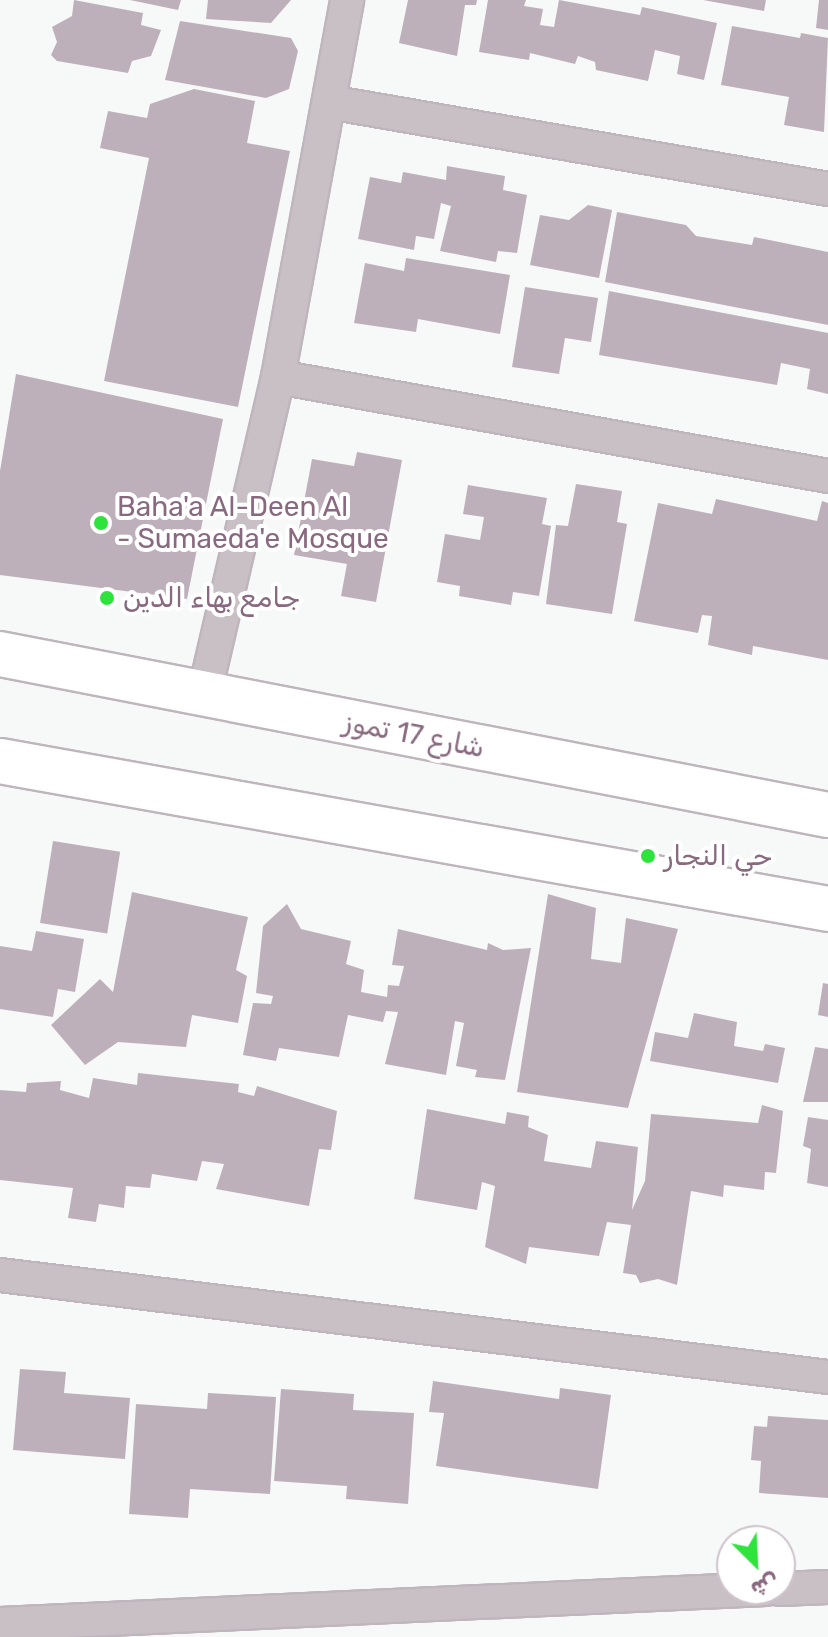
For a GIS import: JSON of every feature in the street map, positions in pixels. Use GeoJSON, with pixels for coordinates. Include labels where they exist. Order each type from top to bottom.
{"type":"FeatureCollection","features":[{"type":"Feature","properties":{"kind":"main road","name":"شارع 17 تموز"},"geometry":{"type":"LineString","coordinates":[[0,654],[828,815]]}},
{"type":"Feature","properties":{"kind":"main road"},"geometry":{"type":"LineString","coordinates":[[0,761],[828,909]]}},
{"type":"Feature","properties":{"kind":"street"},"geometry":{"type":"LineString","coordinates":[[204,695],[278,377],[347,0]]}},
{"type":"Feature","properties":{"kind":"street"},"geometry":{"type":"LineString","coordinates":[[329,102],[828,189]]}},
{"type":"Feature","properties":{"kind":"street"},"geometry":{"type":"LineString","coordinates":[[278,377],[828,476]]}},
{"type":"Feature","properties":{"kind":"street"},"geometry":{"type":"LineString","coordinates":[[0,1275],[828,1377]]}},
{"type":"Feature","properties":{"kind":"street"},"geometry":{"type":"LineString","coordinates":[[796,1588],[828,1587]]}},
{"type":"Feature","properties":{"kind":"street"},"geometry":{"type":"LineString","coordinates":[[0,1624],[716,1591]]}},
{"type":"Feature","properties":{"kind":"building"},"geometry":{"type":"Polygon","coordinates":[[[74,0],[143,13],[141,25],[161,30],[151,56],[132,61],[128,73],[57,61],[51,55],[57,42],[52,27],[72,16],[74,0]]]}},
{"type":"Feature","properties":{"kind":"building"},"geometry":{"type":"Polygon","coordinates":[[[130,0],[181,0],[178,10],[130,0]]]}},
{"type":"Feature","properties":{"kind":"building"},"geometry":{"type":"Polygon","coordinates":[[[208,0],[291,0],[271,23],[206,19],[208,0]]]}},
{"type":"Feature","properties":{"kind":"building"},"geometry":{"type":"Polygon","coordinates":[[[408,0],[477,0],[476,5],[465,5],[457,56],[399,43],[408,0]]]}},
{"type":"Feature","properties":{"kind":"building"},"geometry":{"type":"Polygon","coordinates":[[[488,0],[526,0],[524,6],[543,9],[540,25],[554,27],[559,0],[640,15],[642,7],[717,23],[704,80],[677,74],[680,56],[655,50],[648,81],[596,70],[595,62],[578,56],[575,64],[530,53],[529,60],[479,52],[488,0]]]}},
{"type":"Feature","properties":{"kind":"building"},"geometry":{"type":"Polygon","coordinates":[[[703,0],[766,0],[764,11],[703,0]]]}},
{"type":"Feature","properties":{"kind":"building"},"geometry":{"type":"Polygon","coordinates":[[[819,0],[828,0],[828,30],[816,28],[819,0]]]}},
{"type":"Feature","properties":{"kind":"building"},"geometry":{"type":"Polygon","coordinates":[[[180,21],[291,38],[298,51],[289,89],[266,98],[165,80],[180,21]]]}},
{"type":"Feature","properties":{"kind":"building"},"geometry":{"type":"Polygon","coordinates":[[[732,26],[800,38],[801,33],[828,38],[824,132],[784,125],[789,97],[721,85],[732,26]]]}},
{"type":"Feature","properties":{"kind":"building"},"geometry":{"type":"Polygon","coordinates":[[[194,89],[255,101],[247,143],[290,151],[238,407],[104,381],[149,158],[100,148],[108,111],[147,118],[150,104],[194,89]]]}},
{"type":"Feature","properties":{"kind":"building"},"geometry":{"type":"Polygon","coordinates":[[[447,166],[505,176],[503,190],[527,195],[517,253],[498,251],[496,262],[440,251],[451,206],[441,203],[434,239],[416,236],[414,250],[358,239],[370,177],[401,183],[403,172],[446,180],[447,166]]]}},
{"type":"Feature","properties":{"kind":"building"},"geometry":{"type":"Polygon","coordinates":[[[588,205],[612,210],[599,278],[530,265],[540,215],[569,220],[588,205]]]}},
{"type":"Feature","properties":{"kind":"building"},"geometry":{"type":"Polygon","coordinates":[[[617,212],[686,225],[696,236],[752,245],[754,237],[828,252],[828,325],[605,282],[617,212]]]}},
{"type":"Feature","properties":{"kind":"building"},"geometry":{"type":"Polygon","coordinates":[[[406,258],[510,275],[500,334],[418,319],[416,332],[354,323],[365,263],[404,271],[406,258]]]}},
{"type":"Feature","properties":{"kind":"building"},"geometry":{"type":"Polygon","coordinates":[[[525,287],[598,298],[591,342],[565,338],[559,374],[512,367],[525,287]]]}},
{"type":"Feature","properties":{"kind":"building"},"geometry":{"type":"Polygon","coordinates":[[[609,291],[828,333],[828,394],[807,389],[810,369],[781,363],[777,385],[599,355],[609,291]]]}},
{"type":"Feature","properties":{"kind":"building","name":"Baha'a Al-Deen Al - Sumaeda'e Mosque"},"geometry":{"type":"Polygon","coordinates":[[[16,374],[223,419],[187,599],[0,575],[0,471],[16,374]]]}},
{"type":"Feature","properties":{"kind":"building"},"geometry":{"type":"Polygon","coordinates":[[[357,452],[402,460],[376,602],[341,596],[347,564],[294,555],[312,459],[354,466],[357,452]]]}},
{"type":"Feature","properties":{"kind":"building"},"geometry":{"type":"Polygon","coordinates":[[[576,484],[622,491],[617,522],[627,524],[612,614],[546,604],[556,525],[568,526],[576,484]]]}},
{"type":"Feature","properties":{"kind":"building"},"geometry":{"type":"Polygon","coordinates":[[[468,485],[547,498],[542,524],[551,526],[539,596],[513,592],[511,605],[459,596],[460,586],[437,582],[445,534],[480,540],[484,517],[463,514],[468,485]]]}},
{"type":"Feature","properties":{"kind":"building"},"geometry":{"type":"Polygon","coordinates":[[[716,499],[817,521],[822,501],[828,503],[828,660],[753,646],[752,655],[708,645],[712,616],[702,615],[698,633],[634,621],[658,503],[712,514],[716,499]]]}},
{"type":"Feature","properties":{"kind":"building"},"geometry":{"type":"Polygon","coordinates":[[[53,841],[120,852],[107,934],[40,923],[53,841]]]}},
{"type":"Feature","properties":{"kind":"building"},"geometry":{"type":"Polygon","coordinates":[[[132,892],[248,917],[236,970],[247,976],[238,1023],[192,1015],[186,1047],[118,1042],[85,1065],[51,1025],[100,979],[113,992],[132,892]]]}},
{"type":"Feature","properties":{"kind":"building"},"geometry":{"type":"Polygon","coordinates":[[[548,894],[596,908],[591,959],[621,963],[626,918],[678,929],[628,1108],[517,1092],[548,894]]]}},
{"type":"Feature","properties":{"kind":"building"},"geometry":{"type":"Polygon","coordinates":[[[287,904],[301,929],[351,941],[346,964],[364,970],[361,992],[387,997],[388,985],[399,986],[404,966],[392,965],[398,929],[487,950],[488,943],[503,950],[531,948],[505,1080],[475,1077],[477,1070],[456,1066],[464,1023],[455,1021],[446,1075],[385,1064],[398,1012],[386,1011],[383,1022],[348,1015],[339,1057],[279,1048],[276,1061],[243,1055],[253,1003],[271,1004],[273,996],[256,993],[263,926],[287,904]]]}},
{"type":"Feature","properties":{"kind":"building"},"geometry":{"type":"Polygon","coordinates":[[[36,931],[84,939],[75,992],[58,989],[53,1017],[0,1009],[0,946],[32,951],[36,931]]]}},
{"type":"Feature","properties":{"kind":"building"},"geometry":{"type":"Polygon","coordinates":[[[823,983],[828,984],[828,1017],[818,1015],[823,983]]]}},
{"type":"Feature","properties":{"kind":"building"},"geometry":{"type":"Polygon","coordinates":[[[694,1013],[737,1022],[734,1046],[763,1051],[765,1044],[785,1048],[778,1083],[650,1061],[655,1032],[688,1038],[694,1013]]]}},
{"type":"Feature","properties":{"kind":"building"},"geometry":{"type":"Polygon","coordinates":[[[815,1047],[828,1049],[828,1102],[803,1102],[815,1047]]]}},
{"type":"Feature","properties":{"kind":"building"},"geometry":{"type":"Polygon","coordinates":[[[138,1073],[239,1084],[238,1092],[254,1096],[257,1086],[337,1111],[331,1150],[319,1149],[309,1206],[216,1189],[224,1164],[202,1161],[197,1181],[152,1174],[150,1188],[126,1186],[124,1208],[99,1204],[96,1222],[68,1218],[73,1188],[0,1180],[0,1090],[26,1092],[27,1083],[61,1081],[60,1090],[89,1098],[93,1078],[137,1085],[138,1073]]]}},
{"type":"Feature","properties":{"kind":"building"},"geometry":{"type":"Polygon","coordinates":[[[762,1105],[783,1111],[776,1173],[765,1172],[764,1190],[724,1185],[723,1197],[691,1191],[677,1285],[658,1279],[640,1283],[636,1275],[623,1273],[631,1225],[607,1222],[599,1256],[529,1247],[526,1264],[485,1247],[495,1186],[482,1182],[477,1210],[414,1199],[427,1109],[505,1124],[507,1112],[529,1116],[528,1127],[548,1135],[544,1161],[591,1168],[596,1141],[638,1147],[632,1210],[645,1181],[651,1114],[758,1123],[762,1105]]]}},
{"type":"Feature","properties":{"kind":"building"},"geometry":{"type":"Polygon","coordinates":[[[808,1117],[828,1120],[828,1187],[807,1183],[811,1149],[803,1146],[808,1117]]]}},
{"type":"Feature","properties":{"kind":"building"},"geometry":{"type":"Polygon","coordinates":[[[20,1369],[66,1372],[64,1393],[130,1398],[125,1459],[13,1450],[20,1369]]]}},
{"type":"Feature","properties":{"kind":"building"},"geometry":{"type":"Polygon","coordinates":[[[433,1381],[559,1399],[560,1388],[611,1395],[598,1489],[436,1466],[444,1413],[429,1412],[433,1381]]]}},
{"type":"Feature","properties":{"kind":"building"},"geometry":{"type":"Polygon","coordinates":[[[281,1389],[354,1394],[353,1410],[414,1413],[408,1504],[346,1499],[347,1486],[274,1481],[281,1389]]]}},
{"type":"Feature","properties":{"kind":"building"},"geometry":{"type":"Polygon","coordinates":[[[208,1393],[276,1397],[270,1494],[190,1489],[188,1518],[129,1514],[136,1404],[207,1409],[208,1393]]]}},
{"type":"Feature","properties":{"kind":"building"},"geometry":{"type":"Polygon","coordinates":[[[768,1416],[828,1420],[828,1498],[759,1493],[761,1461],[751,1460],[754,1426],[767,1427],[768,1416]]]}},
{"type":"Feature","properties":{"kind":"place","name":"Baha'a Al-Deen Al - Sumaeda'e Mosque"},"geometry":{"type":"Point","coordinates":[101,523]}},
{"type":"Feature","properties":{"kind":"place","name":"جامع بهاء الدين"},"geometry":{"type":"Point","coordinates":[107,598]}},
{"type":"Feature","properties":{"kind":"place","name":"حي النجار"},"geometry":{"type":"Point","coordinates":[648,856]}}]}
